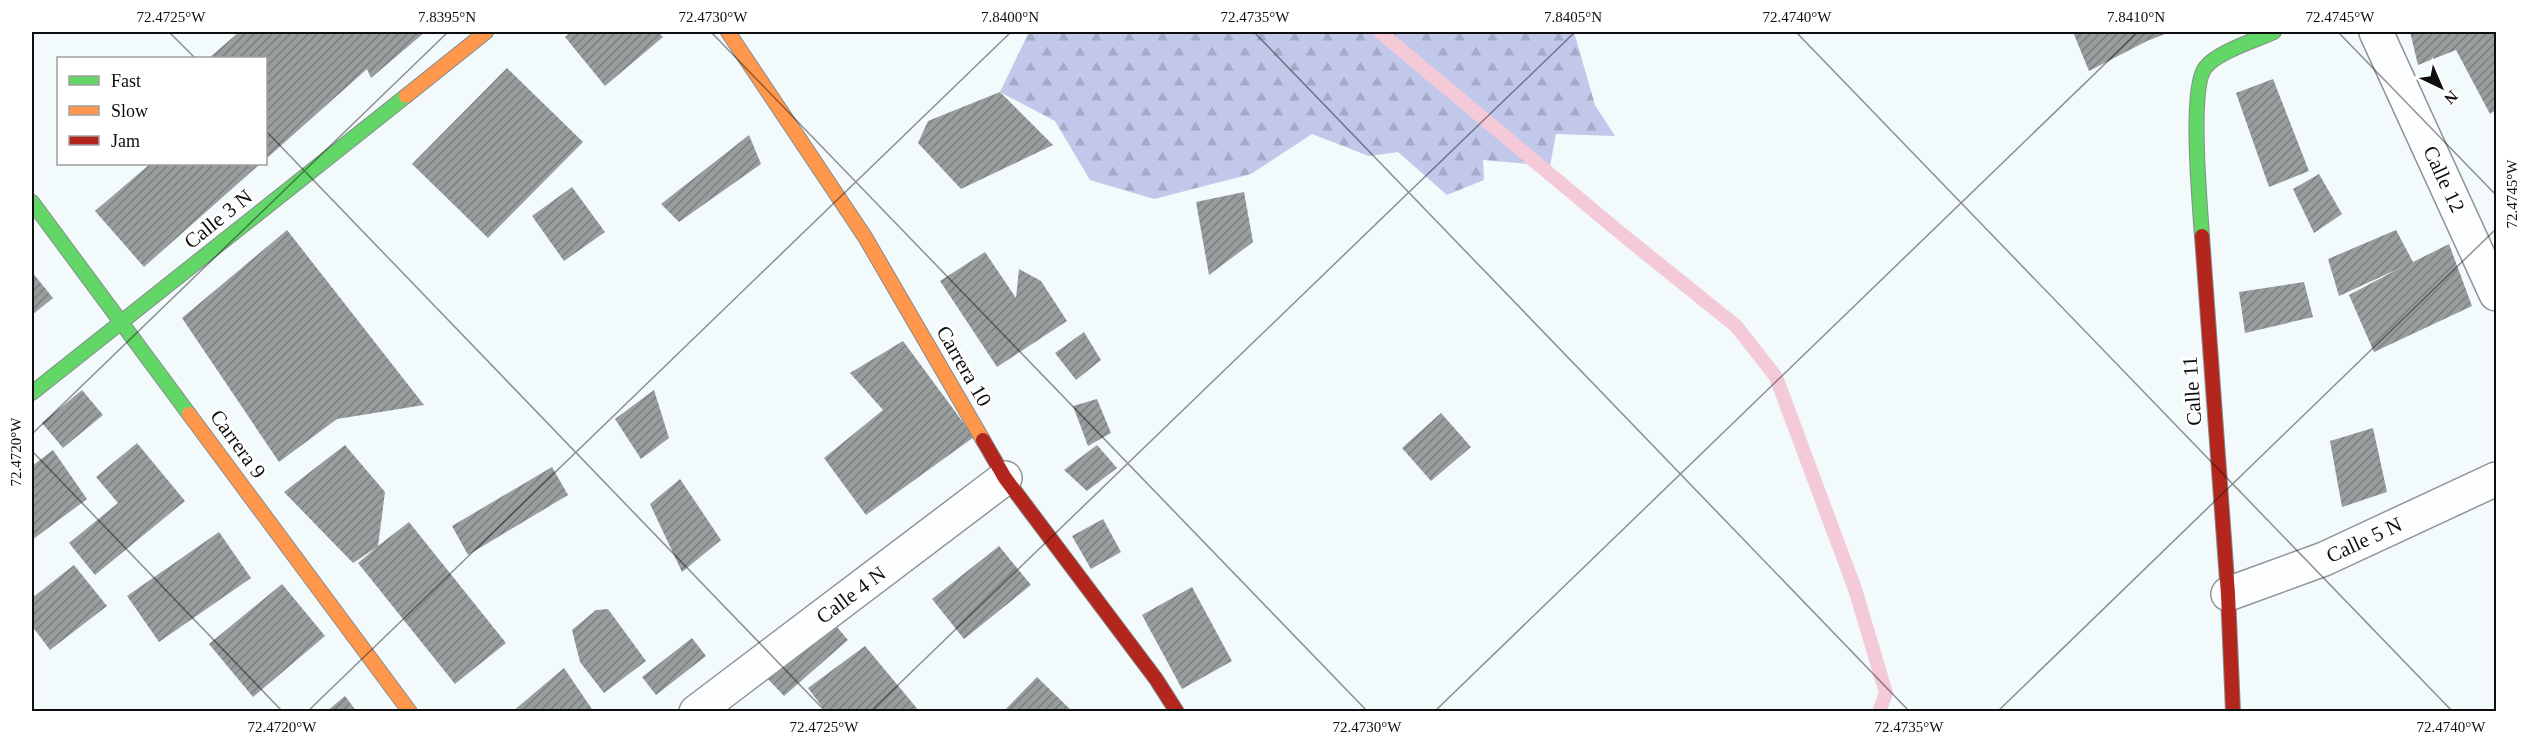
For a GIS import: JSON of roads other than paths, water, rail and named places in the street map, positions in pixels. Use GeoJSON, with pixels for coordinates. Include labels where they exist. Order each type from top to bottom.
{"type":"FeatureCollection","features":[{"type":"Feature","properties":{"kind":"street","name":"Calle 3 N"},"geometry":{"type":"LineString","coordinates":[[32,393],[123,323],[486,32]]}},
{"type":"Feature","properties":{"kind":"street","name":"Carrera 10"},"geometry":{"type":"LineString","coordinates":[[728,32],[865,237],[1005,478],[1156,679],[1177,711]]}},
{"type":"Feature","properties":{"kind":"street","name":"Calle 11"},"geometry":{"type":"LineString","coordinates":[[2233,711],[2228,594],[2201,216],[2197,107],[2199,83],[2204,69],[2213,60],[2274,32]]}},
{"type":"Feature","properties":{"kind":"street","name":"Calle 12"},"geometry":{"type":"LineString","coordinates":[[2376,32],[2496,294]]}},
{"type":"Feature","properties":{"kind":"street","name":"Carrera 9"},"geometry":{"type":"LineString","coordinates":[[32,202],[410,711]]}},
{"type":"Feature","properties":{"kind":"street","name":"Calle 4 N"},"geometry":{"type":"LineString","coordinates":[[696,711],[1005,478]]}},
{"type":"Feature","properties":{"kind":"street","name":"Calle 5 N"},"geometry":{"type":"LineString","coordinates":[[2228,594],[2324,559],[2496,479]]}},
{"type":"Feature","properties":{"kind":"waterway"},"geometry":{"type":"LineString","coordinates":[[1380,32],[1618,231],[1736,326],[1776,377],[1855,589],[1886,693],[1879,712]]}}]}
